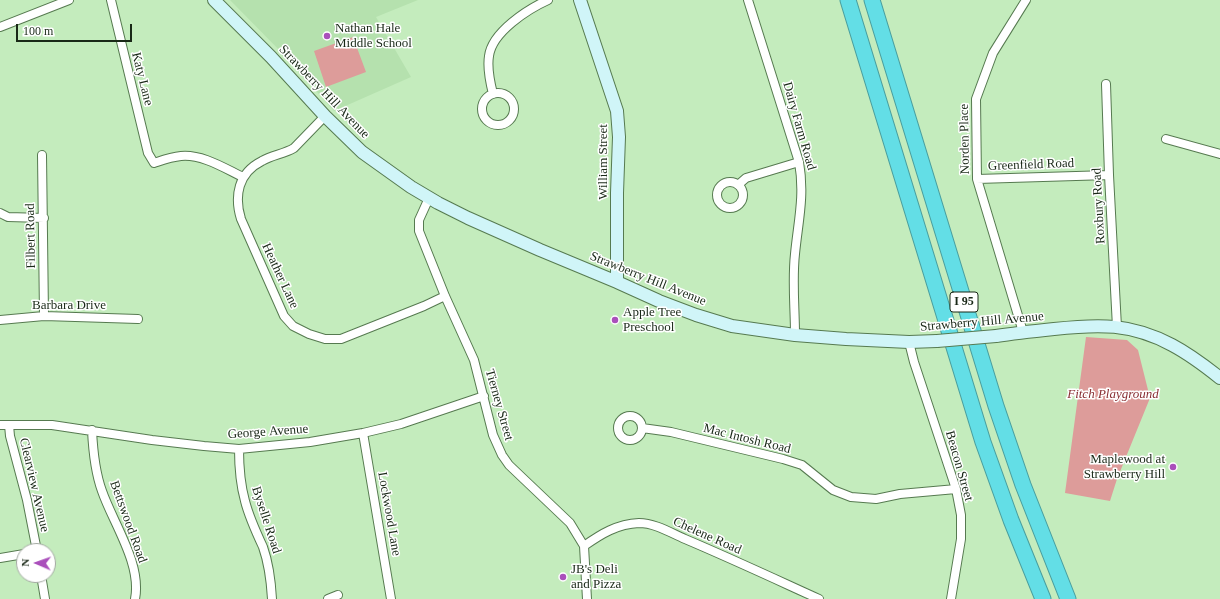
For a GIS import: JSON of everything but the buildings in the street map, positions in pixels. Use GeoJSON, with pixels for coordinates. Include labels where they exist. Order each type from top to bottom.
{"type":"FeatureCollection","features":[{"type":"Feature","properties":{"kind":"highway","name":"I 95"},"geometry":{"type":"LineString","coordinates":[[848,0],[983,442],[1011,520],[1043,599]]}},
{"type":"Feature","properties":{"kind":"highway","name":"I 95"},"geometry":{"type":"LineString","coordinates":[[872,0],[996,406],[1023,485],[1068,599]]}},
{"type":"Feature","properties":{"kind":"main road","name":"Strawberry Hill Avenue"},"geometry":{"type":"LineString","coordinates":[[214,0],[271,57],[325,116],[362,152],[388,171],[430,198],[468,218],[617,282],[659,302],[725,323],[795,335],[909,342],[937,342],[1088,326],[1118,327],[1141,332],[1173,345],[1190,355],[1220,378]]}},
{"type":"Feature","properties":{"kind":"main road","name":"William Street"},"geometry":{"type":"LineString","coordinates":[[580,0],[617,111],[620,137],[617,193],[617,282]]}},
{"type":"Feature","properties":{"kind":"street"},"geometry":{"type":"LineString","coordinates":[[0,27],[69,0]]}},
{"type":"Feature","properties":{"kind":"street","name":"Katy Lane"},"geometry":{"type":"LineString","coordinates":[[111,0],[148,153],[154,163],[173,157],[191,156],[213,163],[243,177]]}},
{"type":"Feature","properties":{"kind":"street"},"geometry":{"type":"LineString","coordinates":[[493,94],[490,79],[489,56],[496,38],[504,28],[548,0]]}},
{"type":"Feature","properties":{"kind":"street","name":"Dairy Farm Road"},"geometry":{"type":"LineString","coordinates":[[748,0],[799,162],[802,188],[795,255],[795,335]]}},
{"type":"Feature","properties":{"kind":"street","name":"Norden Place"},"geometry":{"type":"LineString","coordinates":[[1024,332],[977,179],[976,99],[993,53],[1026,0]]}},
{"type":"Feature","properties":{"kind":"street","name":"Roxbury Road"},"geometry":{"type":"LineString","coordinates":[[1106,84],[1109,175],[1118,327]]}},
{"type":"Feature","properties":{"kind":"street"},"geometry":{"type":"LineString","coordinates":[[498,93],[508,96],[514,105],[513,116],[510,120],[501,125],[490,124],[483,116],[482,105],[488,96],[493,94],[498,93]]}},
{"type":"Feature","properties":{"kind":"street"},"geometry":{"type":"LineString","coordinates":[[243,177],[261,161],[294,148],[325,116]]}},
{"type":"Feature","properties":{"kind":"street"},"geometry":{"type":"LineString","coordinates":[[1166,139],[1220,154]]}},
{"type":"Feature","properties":{"kind":"street","name":"Filbert Road"},"geometry":{"type":"LineString","coordinates":[[42,155],[44,218],[44,316]]}},
{"type":"Feature","properties":{"kind":"street"},"geometry":{"type":"LineString","coordinates":[[738,185],[746,178],[799,162]]}},
{"type":"Feature","properties":{"kind":"street","name":"Greenfield Road"},"geometry":{"type":"LineString","coordinates":[[977,179],[1109,175]]}},
{"type":"Feature","properties":{"kind":"street","name":"Heather Lane"},"geometry":{"type":"LineString","coordinates":[[243,177],[238,192],[237,206],[241,219],[284,316],[293,326],[309,334],[325,339],[342,339],[445,296]]}},
{"type":"Feature","properties":{"kind":"street","name":"Tierney Street"},"geometry":{"type":"LineString","coordinates":[[430,198],[418,220],[419,231],[445,296],[474,360],[484,396],[492,435],[509,465],[570,523],[584,546],[587,599]]}},
{"type":"Feature","properties":{"kind":"street"},"geometry":{"type":"LineString","coordinates":[[0,213],[8,217],[44,218]]}},
{"type":"Feature","properties":{"kind":"street","name":"Barbara Drive"},"geometry":{"type":"LineString","coordinates":[[0,320],[44,316],[138,319]]}},
{"type":"Feature","properties":{"kind":"street","name":"Beacon Street"},"geometry":{"type":"LineString","coordinates":[[909,342],[914,362],[956,489],[961,515],[961,539],[951,599]]}},
{"type":"Feature","properties":{"kind":"street","name":"George Avenue"},"geometry":{"type":"LineString","coordinates":[[0,425],[52,425],[152,440],[204,446],[239,448],[310,442],[363,433],[401,424],[484,396]]}},
{"type":"Feature","properties":{"kind":"street","name":"Clearview Avenue"},"geometry":{"type":"LineString","coordinates":[[9,425],[10,436],[27,500],[35,543]]}},
{"type":"Feature","properties":{"kind":"street","name":"Mac Intosh Road"},"geometry":{"type":"LineString","coordinates":[[642,428],[671,432],[802,465],[833,490],[851,497],[876,499],[900,494],[956,489]]}},
{"type":"Feature","properties":{"kind":"street","name":"Bettswood Road"},"geometry":{"type":"LineString","coordinates":[[92,430],[93,453],[102,491],[131,558],[135,582],[135,599]]}},
{"type":"Feature","properties":{"kind":"street","name":"Lockwood Lane"},"geometry":{"type":"LineString","coordinates":[[363,433],[391,599]]}},
{"type":"Feature","properties":{"kind":"street","name":"Byselle Road"},"geometry":{"type":"LineString","coordinates":[[239,448],[240,476],[245,500],[252,523],[263,548],[271,576],[272,599]]}},
{"type":"Feature","properties":{"kind":"street","name":"Chelene Road"},"geometry":{"type":"LineString","coordinates":[[584,546],[601,534],[618,526],[640,523],[653,526],[704,547],[819,599]]}},
{"type":"Feature","properties":{"kind":"street"},"geometry":{"type":"LineString","coordinates":[[0,558],[16,555]]}},
{"type":"Feature","properties":{"kind":"street"},"geometry":{"type":"LineString","coordinates":[[42,583],[45,599]]}},
{"type":"Feature","properties":{"kind":"street"},"geometry":{"type":"LineString","coordinates":[[328,599],[338,595]]}},
{"type":"Feature","properties":{"kind":"shaded area","name":"Nathan Hale Middle School"},"geometry":{"type":"Polygon","coordinates":[[[230,0],[418,0],[376,17],[411,77],[334,111],[285,56],[230,0]]]}},
{"type":"Feature","properties":{"kind":"green space"},"geometry":{"type":"Polygon","coordinates":[[[353,37],[366,72],[326,87],[314,51],[353,37]]]}},
{"type":"Feature","properties":{"kind":"green space","name":"Fitch Playground"},"geometry":{"type":"Polygon","coordinates":[[[1086,337],[1127,340],[1138,350],[1150,398],[1117,479],[1110,501],[1065,493],[1086,337]]]}},
{"type":"Feature","properties":{"kind":"place","name":"Nathan Hale Middle School"},"geometry":{"type":"Point","coordinates":[327,36]}},
{"type":"Feature","properties":{"kind":"place","name":"Apple Tree Preschool"},"geometry":{"type":"Point","coordinates":[615,320]}},
{"type":"Feature","properties":{"kind":"place","name":"Maplewood at Strawberry Hill"},"geometry":{"type":"Point","coordinates":[1173,467]}},
{"type":"Feature","properties":{"kind":"place","name":"JB's Deli and Pizza"},"geometry":{"type":"Point","coordinates":[563,577]}}]}
